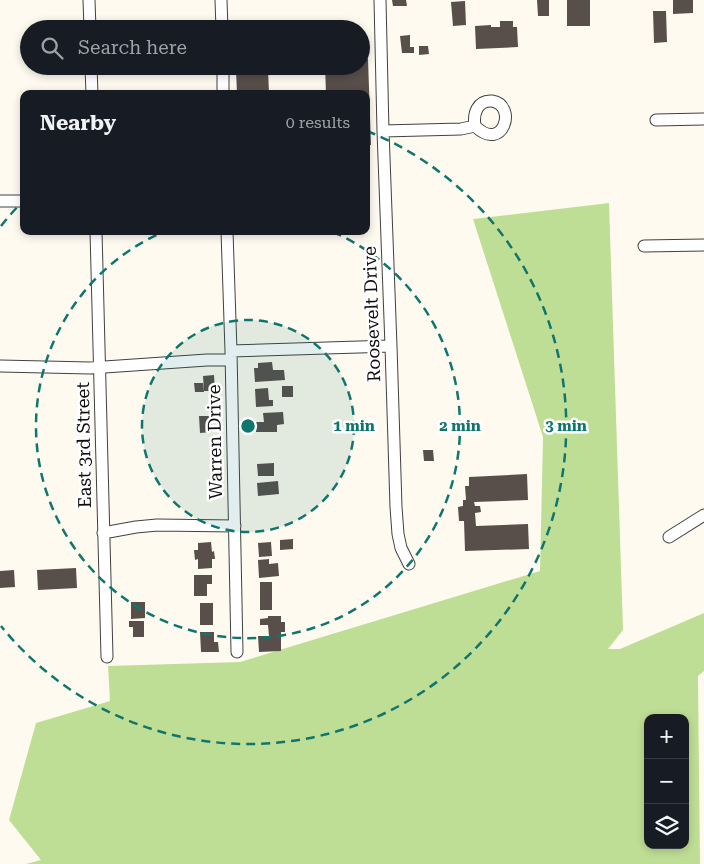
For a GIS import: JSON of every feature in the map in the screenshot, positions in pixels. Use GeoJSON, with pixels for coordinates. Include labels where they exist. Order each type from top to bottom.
{"type":"FeatureCollection","features":[{"type":"Feature","properties":{"kind":"street"},"geometry":{"type":"LineString","coordinates":[[89,0],[90,20]]}},
{"type":"Feature","properties":{"kind":"street"},"geometry":{"type":"LineString","coordinates":[[221,0],[222,20]]}},
{"type":"Feature","properties":{"kind":"street","name":"Roosevelt Drive"},"geometry":{"type":"LineString","coordinates":[[380,0],[396,507],[401,548],[409,564]]}},
{"type":"Feature","properties":{"kind":"street"},"geometry":{"type":"LineString","coordinates":[[91,75],[92,90]]}},
{"type":"Feature","properties":{"kind":"street"},"geometry":{"type":"LineString","coordinates":[[223,75],[223,90]]}},
{"type":"Feature","properties":{"kind":"street"},"geometry":{"type":"LineString","coordinates":[[656,120],[704,119]]}},
{"type":"Feature","properties":{"kind":"street"},"geometry":{"type":"LineString","coordinates":[[383,131],[461,129],[475,126]]}},
{"type":"Feature","properties":{"kind":"street"},"geometry":{"type":"LineString","coordinates":[[0,201],[20,201]]}},
{"type":"Feature","properties":{"kind":"street","name":"East 3rd Street"},"geometry":{"type":"LineString","coordinates":[[96,235],[107,657]]}},
{"type":"Feature","properties":{"kind":"street","name":"Warren Drive"},"geometry":{"type":"LineString","coordinates":[[227,235],[237,652]]}},
{"type":"Feature","properties":{"kind":"street"},"geometry":{"type":"LineString","coordinates":[[644,246],[704,245]]}},
{"type":"Feature","properties":{"kind":"street"},"geometry":{"type":"LineString","coordinates":[[0,366],[99,368],[208,360],[231,356],[391,346]]}},
{"type":"Feature","properties":{"kind":"street"},"geometry":{"type":"LineString","coordinates":[[669,537],[704,515]]}},
{"type":"Feature","properties":{"kind":"street"},"geometry":{"type":"LineString","coordinates":[[103,533],[157,525],[235,526]]}},
{"type":"Feature","properties":{"kind":"green space"},"geometry":{"type":"Polygon","coordinates":[[[609,203],[623,630],[608,649],[620,649],[704,613],[704,671],[698,676],[700,864],[26,864],[41,860],[9,820],[36,723],[110,701],[108,666],[240,662],[540,571],[543,437],[473,219],[609,203]]]}},
{"type":"Feature","properties":{"kind":"building"},"geometry":{"type":"Polygon","coordinates":[[[392,0],[406,0],[407,6],[393,6],[392,0]]]}},
{"type":"Feature","properties":{"kind":"building"},"geometry":{"type":"Polygon","coordinates":[[[537,0],[549,0],[549,16],[538,16],[537,0]]]}},
{"type":"Feature","properties":{"kind":"building"},"geometry":{"type":"Polygon","coordinates":[[[567,0],[590,0],[590,26],[567,26],[567,0]]]}},
{"type":"Feature","properties":{"kind":"building"},"geometry":{"type":"Polygon","coordinates":[[[673,0],[693,0],[693,13],[673,14],[673,0]]]}},
{"type":"Feature","properties":{"kind":"building"},"geometry":{"type":"Polygon","coordinates":[[[465,1],[466,25],[453,26],[451,2],[465,1]]]}},
{"type":"Feature","properties":{"kind":"building"},"geometry":{"type":"Polygon","coordinates":[[[653,11],[666,11],[667,42],[654,43],[653,11]]]}},
{"type":"Feature","properties":{"kind":"building"},"geometry":{"type":"Polygon","coordinates":[[[500,21],[513,21],[513,27],[517,27],[518,47],[476,49],[475,26],[491,25],[491,27],[500,27],[500,21]]]}},
{"type":"Feature","properties":{"kind":"building"},"geometry":{"type":"Polygon","coordinates":[[[410,35],[410,47],[414,47],[414,53],[402,53],[400,36],[410,35]]]}},
{"type":"Feature","properties":{"kind":"building"},"geometry":{"type":"Polygon","coordinates":[[[419,46],[428,46],[429,54],[419,55],[419,46]]]}},
{"type":"Feature","properties":{"kind":"building"},"geometry":{"type":"Polygon","coordinates":[[[236,75],[268,75],[269,90],[237,90],[236,75]]]}},
{"type":"Feature","properties":{"kind":"building"},"geometry":{"type":"Polygon","coordinates":[[[325,75],[369,75],[369,90],[326,90],[325,75]]]}},
{"type":"Feature","properties":{"kind":"building"},"geometry":{"type":"Polygon","coordinates":[[[272,362],[273,370],[284,370],[285,380],[255,382],[254,368],[258,368],[258,363],[272,362]]]}},
{"type":"Feature","properties":{"kind":"building"},"geometry":{"type":"Polygon","coordinates":[[[214,375],[215,391],[204,391],[203,376],[214,375]]]}},
{"type":"Feature","properties":{"kind":"building"},"geometry":{"type":"Polygon","coordinates":[[[194,383],[203,383],[204,392],[195,392],[194,383]]]}},
{"type":"Feature","properties":{"kind":"building"},"geometry":{"type":"Polygon","coordinates":[[[282,386],[293,386],[293,397],[282,397],[282,386]]]}},
{"type":"Feature","properties":{"kind":"building"},"geometry":{"type":"Polygon","coordinates":[[[268,388],[269,400],[273,400],[273,406],[256,407],[255,389],[268,388]]]}},
{"type":"Feature","properties":{"kind":"building"},"geometry":{"type":"Polygon","coordinates":[[[283,412],[284,424],[277,425],[277,432],[256,432],[256,422],[264,422],[263,413],[283,412]]]}},
{"type":"Feature","properties":{"kind":"building"},"geometry":{"type":"Polygon","coordinates":[[[199,416],[211,416],[212,432],[200,433],[199,416]]]}},
{"type":"Feature","properties":{"kind":"building"},"geometry":{"type":"Polygon","coordinates":[[[423,450],[433,450],[434,461],[424,461],[423,450]]]}},
{"type":"Feature","properties":{"kind":"building"},"geometry":{"type":"Polygon","coordinates":[[[274,463],[274,476],[258,476],[257,464],[274,463]]]}},
{"type":"Feature","properties":{"kind":"building"},"geometry":{"type":"Polygon","coordinates":[[[527,474],[528,500],[474,502],[475,506],[480,506],[481,512],[475,513],[476,526],[528,524],[529,549],[465,551],[464,521],[459,521],[458,507],[463,506],[463,500],[466,500],[465,486],[469,486],[469,477],[527,474]]]}},
{"type":"Feature","properties":{"kind":"building"},"geometry":{"type":"Polygon","coordinates":[[[278,481],[279,494],[258,496],[257,483],[278,481]]]}},
{"type":"Feature","properties":{"kind":"building"},"geometry":{"type":"Polygon","coordinates":[[[293,539],[293,549],[280,550],[280,540],[293,539]]]}},
{"type":"Feature","properties":{"kind":"building"},"geometry":{"type":"Polygon","coordinates":[[[211,542],[215,559],[212,559],[212,568],[198,569],[198,559],[195,560],[194,550],[198,550],[198,543],[211,542]]]}},
{"type":"Feature","properties":{"kind":"building"},"geometry":{"type":"Polygon","coordinates":[[[271,542],[272,556],[259,557],[258,543],[271,542]]]}},
{"type":"Feature","properties":{"kind":"building"},"geometry":{"type":"Polygon","coordinates":[[[269,559],[269,564],[278,563],[279,576],[259,578],[258,560],[269,559]]]}},
{"type":"Feature","properties":{"kind":"building"},"geometry":{"type":"Polygon","coordinates":[[[76,568],[77,588],[38,590],[37,570],[76,568]]]}},
{"type":"Feature","properties":{"kind":"building"},"geometry":{"type":"Polygon","coordinates":[[[14,570],[15,587],[0,588],[0,571],[14,570]]]}},
{"type":"Feature","properties":{"kind":"building"},"geometry":{"type":"Polygon","coordinates":[[[194,575],[212,575],[212,584],[207,584],[207,596],[194,596],[194,575]]]}},
{"type":"Feature","properties":{"kind":"building"},"geometry":{"type":"Polygon","coordinates":[[[260,582],[272,582],[272,610],[260,610],[260,582]]]}},
{"type":"Feature","properties":{"kind":"building"},"geometry":{"type":"Polygon","coordinates":[[[131,602],[145,602],[145,618],[131,619],[131,602]]]}},
{"type":"Feature","properties":{"kind":"building"},"geometry":{"type":"Polygon","coordinates":[[[200,603],[213,603],[213,625],[200,625],[200,603]]]}},
{"type":"Feature","properties":{"kind":"building"},"geometry":{"type":"Polygon","coordinates":[[[268,616],[281,616],[281,622],[285,622],[285,632],[281,632],[281,651],[259,652],[258,636],[269,636],[268,625],[260,625],[260,619],[268,618],[268,616]]]}},
{"type":"Feature","properties":{"kind":"building"},"geometry":{"type":"Polygon","coordinates":[[[129,621],[144,621],[144,637],[133,637],[133,627],[129,627],[129,621]]]}},
{"type":"Feature","properties":{"kind":"building"},"geometry":{"type":"Polygon","coordinates":[[[200,632],[214,632],[214,642],[218,642],[219,652],[201,652],[200,632]]]}}]}
